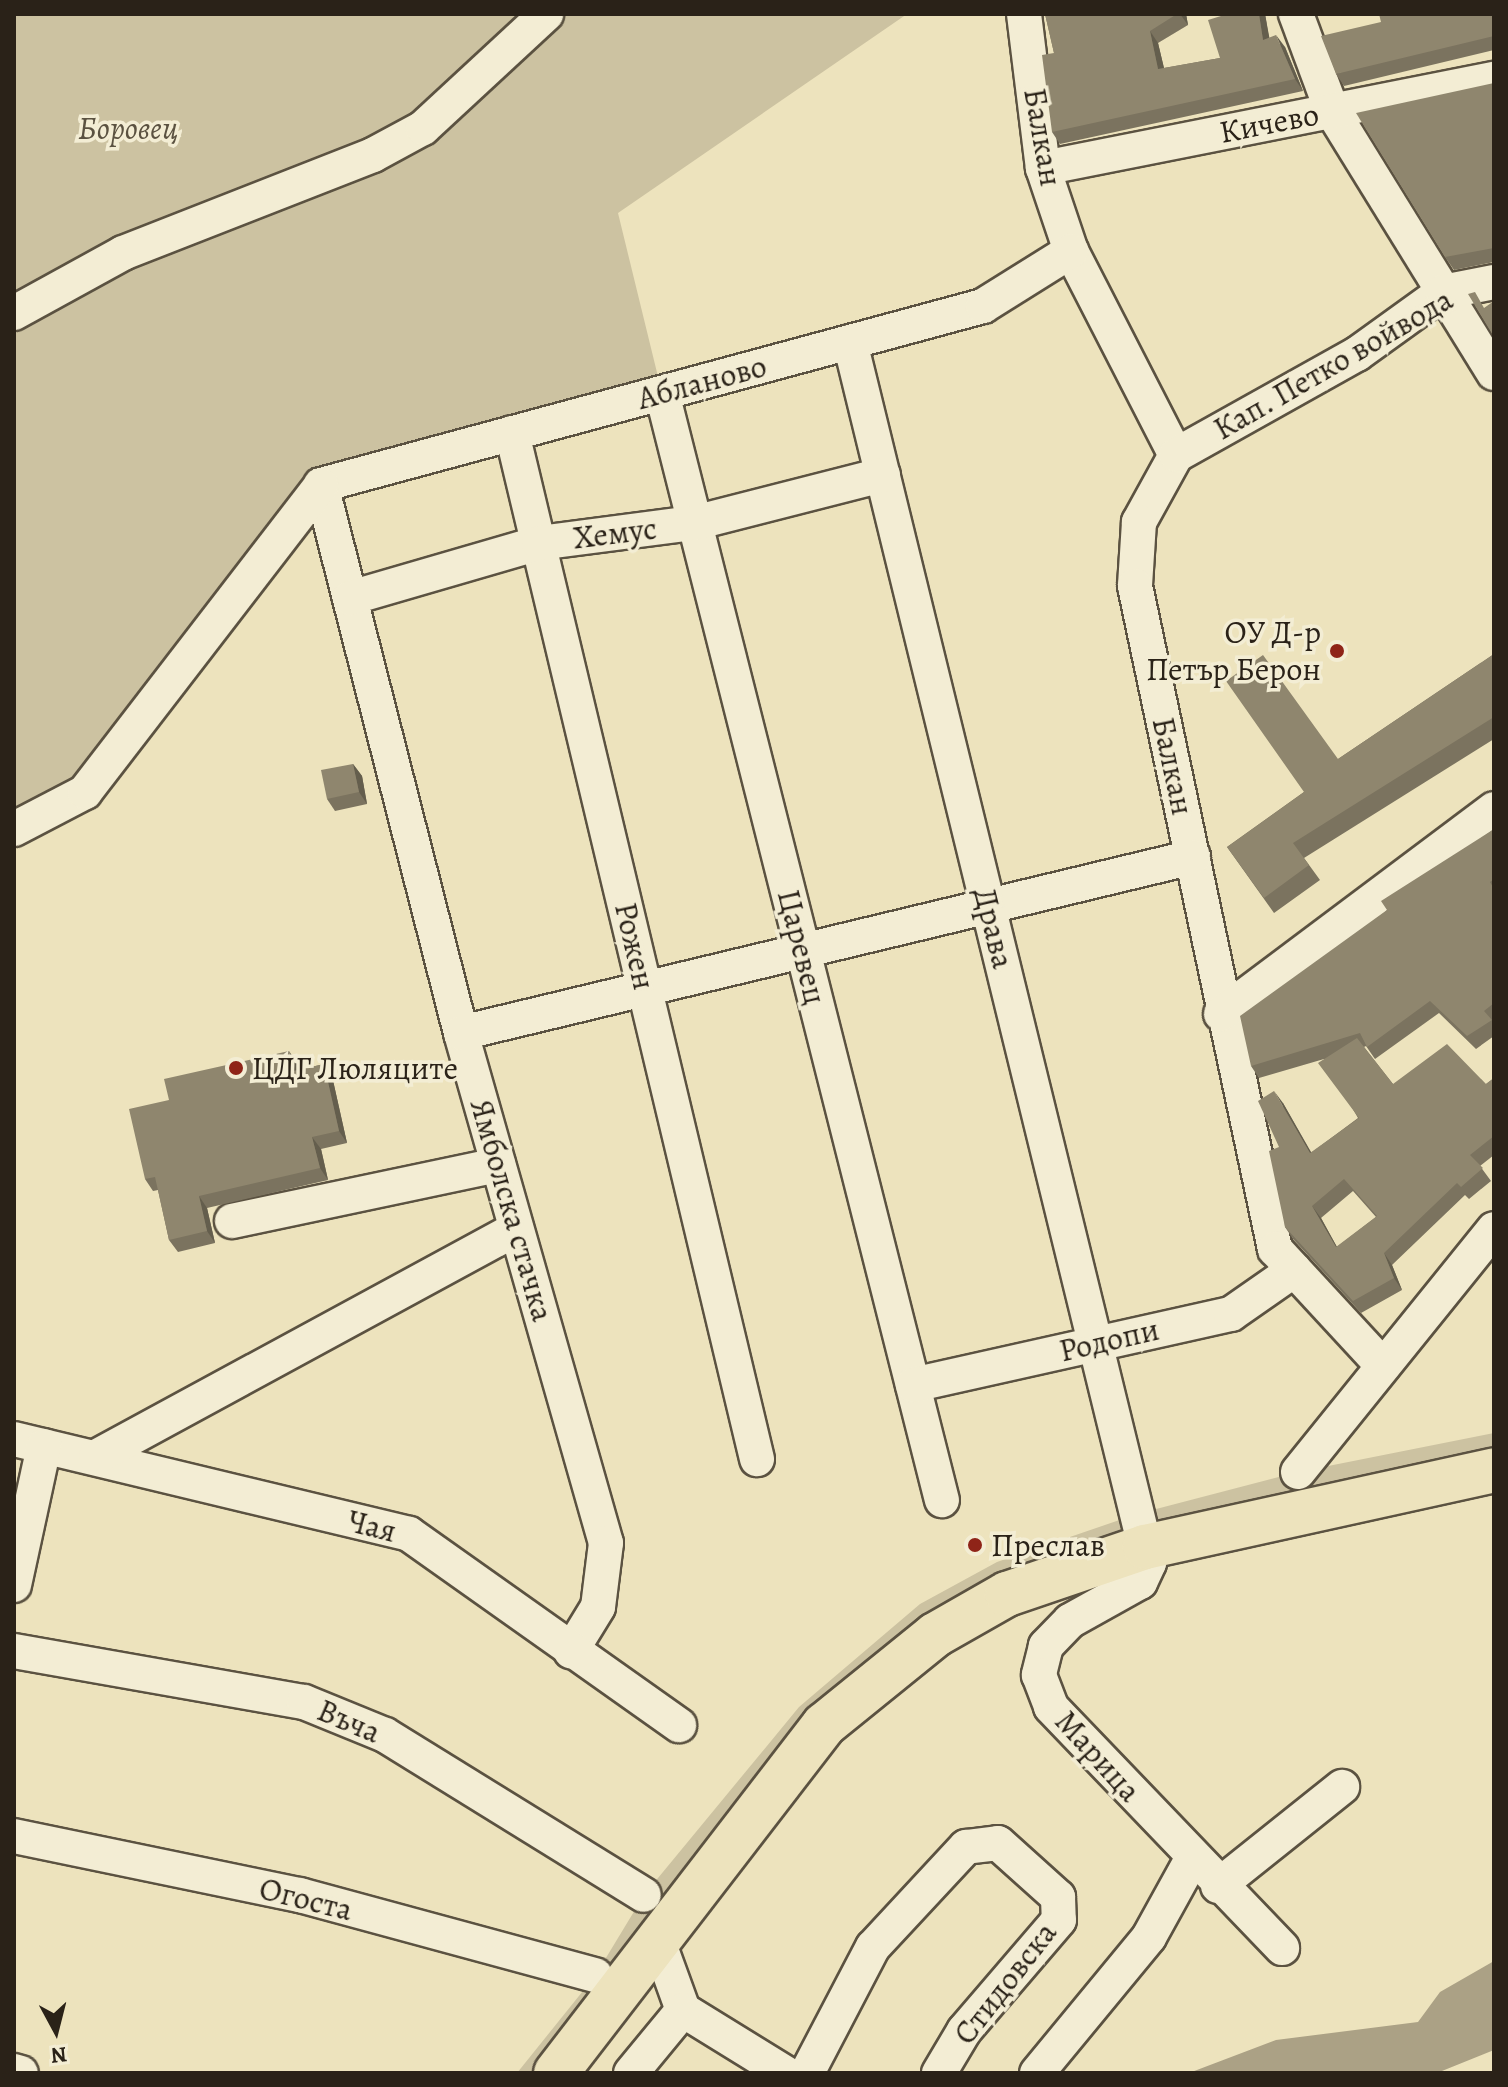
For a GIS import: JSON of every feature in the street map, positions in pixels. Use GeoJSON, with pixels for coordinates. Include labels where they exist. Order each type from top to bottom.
{"type":"FeatureCollection","features":[{"type":"Feature","properties":{"kind":"main road"},"geometry":{"type":"LineString","coordinates":[[556,2073],[824,1725],[879,1676],[1007,1594],[1141,1530],[1494,1470]]}},
{"type":"Feature","properties":{"kind":"street"},"geometry":{"type":"LineString","coordinates":[[14,313],[123,253],[373,155],[423,128],[546,14]]}},
{"type":"Feature","properties":{"kind":"street","name":"Балкан"},"geometry":{"type":"LineString","coordinates":[[1024,14],[1043,168],[1071,251],[1176,455],[1139,522],[1135,586],[1193,857],[1221,1014],[1275,1249],[1383,1366]]}},
{"type":"Feature","properties":{"kind":"street"},"geometry":{"type":"LineString","coordinates":[[1296,14],[1332,111],[1494,373]]}},
{"type":"Feature","properties":{"kind":"street","name":"Кичево"},"geometry":{"type":"LineString","coordinates":[[1043,168],[1494,79]]}},
{"type":"Feature","properties":{"kind":"street","name":"Абланово"},"geometry":{"type":"LineString","coordinates":[[321,485],[983,306],[1071,251]]}},
{"type":"Feature","properties":{"kind":"street","name":"Кап. Петко войвода"},"geometry":{"type":"LineString","coordinates":[[1176,455],[1357,354],[1443,292],[1494,282]]}},
{"type":"Feature","properties":{"kind":"street","name":"Драва"},"geometry":{"type":"LineString","coordinates":[[850,342],[1141,1530]]}},
{"type":"Feature","properties":{"kind":"street","name":"Царевец"},"geometry":{"type":"LineString","coordinates":[[662,393],[942,1500]]}},
{"type":"Feature","properties":{"kind":"street","name":"Рожен"},"geometry":{"type":"LineString","coordinates":[[512,433],[757,1459]]}},
{"type":"Feature","properties":{"kind":"street","name":"Хемус"},"geometry":{"type":"LineString","coordinates":[[350,598],[539,543],[694,523],[883,475]]}},
{"type":"Feature","properties":{"kind":"street"},"geometry":{"type":"LineString","coordinates":[[14,829],[85,792],[321,485]]}},
{"type":"Feature","properties":{"kind":"street","name":"Ямболска стачка"},"geometry":{"type":"LineString","coordinates":[[321,485],[461,1033],[606,1543],[598,1607],[571,1651]]}},
{"type":"Feature","properties":{"kind":"street"},"geometry":{"type":"LineString","coordinates":[[1221,1014],[1494,809]]}},
{"type":"Feature","properties":{"kind":"street"},"geometry":{"type":"LineString","coordinates":[[461,1033],[1193,857]]}},
{"type":"Feature","properties":{"kind":"street"},"geometry":{"type":"LineString","coordinates":[[232,1221],[498,1165]]}},
{"type":"Feature","properties":{"kind":"street"},"geometry":{"type":"LineString","coordinates":[[96,1457],[516,1229]]}},
{"type":"Feature","properties":{"kind":"street"},"geometry":{"type":"LineString","coordinates":[[1298,1472],[1383,1366],[1480,1264],[1494,1229]]}},
{"type":"Feature","properties":{"kind":"street","name":"Родопи"},"geometry":{"type":"LineString","coordinates":[[913,1385],[1231,1314],[1294,1270]]}},
{"type":"Feature","properties":{"kind":"street"},"geometry":{"type":"LineString","coordinates":[[14,1585],[29,1442]]}},
{"type":"Feature","properties":{"kind":"street","name":"Чая"},"geometry":{"type":"LineString","coordinates":[[29,1442],[409,1534],[679,1725]]}},
{"type":"Feature","properties":{"kind":"street","name":"Марица"},"geometry":{"type":"LineString","coordinates":[[1141,1530],[1149,1563],[1140,1582],[1070,1621],[1046,1646],[1039,1675],[1051,1707],[1192,1859],[1282,1948]]}},
{"type":"Feature","properties":{"kind":"street","name":"Въча"},"geometry":{"type":"LineString","coordinates":[[14,1651],[304,1702],[385,1735],[644,1895]]}},
{"type":"Feature","properties":{"kind":"street"},"geometry":{"type":"LineString","coordinates":[[1218,1886],[1342,1787]]}},
{"type":"Feature","properties":{"kind":"street","name":"Огоста"},"geometry":{"type":"LineString","coordinates":[[14,1836],[300,1895],[595,1975]]}},
{"type":"Feature","properties":{"kind":"street","name":"Стидовска"},"geometry":{"type":"LineString","coordinates":[[807,2073],[873,1947],[966,1847],[998,1843],[1058,1897],[1059,1920],[964,2031],[939,2073]]}},
{"type":"Feature","properties":{"kind":"street"},"geometry":{"type":"LineString","coordinates":[[1037,2073],[1149,1937],[1192,1859]]}},
{"type":"Feature","properties":{"kind":"street"},"geometry":{"type":"LineString","coordinates":[[658,1941],[683,2010],[785,2073]]}},
{"type":"Feature","properties":{"kind":"street"},"geometry":{"type":"LineString","coordinates":[[631,2073],[683,2010]]}},
{"type":"Feature","properties":{"kind":"street"},"geometry":{"type":"LineString","coordinates":[[14,2071],[21,2073]]}},
{"type":"Feature","properties":{"kind":"green space","name":"Боровец"},"geometry":{"type":"Polygon","coordinates":[[[14,14],[907,14],[618,213],[662,393],[321,485],[85,792],[14,829],[14,14]]]}},
{"type":"Feature","properties":{"kind":"green space"},"geometry":{"type":"Polygon","coordinates":[[[1494,1433],[1494,1470],[1145,1547],[879,1676],[556,2073],[517,2073],[595,1976],[644,1895],[799,1707],[920,1604],[997,1562],[1137,1514],[1298,1472],[1494,1433]]]}},
{"type":"Feature","properties":{"kind":"shaded area"},"geometry":{"type":"Polygon","coordinates":[[[1494,1961],[1494,2050],[1437,2073],[1189,2073],[1276,2040],[1418,2022],[1440,1992],[1494,1961]]]}},
{"type":"Feature","properties":{"kind":"building"},"geometry":{"type":"Polygon","coordinates":[[[1045,14],[1177,14],[1150,31],[1158,69],[1220,58],[1208,20],[1221,14],[1259,14],[1263,40],[1276,35],[1295,79],[1052,132],[1042,55],[1054,53],[1045,14]]]}},
{"type":"Feature","properties":{"kind":"building"},"geometry":{"type":"Polygon","coordinates":[[[1379,14],[1494,14],[1494,36],[1336,74],[1321,36],[1381,22],[1379,14]]]}},
{"type":"Feature","properties":{"kind":"building"},"geometry":{"type":"Polygon","coordinates":[[[1494,83],[1494,248],[1445,257],[1356,113],[1494,83]]]}},
{"type":"Feature","properties":{"kind":"building"},"geometry":{"type":"Polygon","coordinates":[[[1475,292],[1484,308],[1494,301],[1494,337],[1468,294],[1475,292]]]}},
{"type":"Feature","properties":{"kind":"building"},"geometry":{"type":"Polygon","coordinates":[[[1494,654],[1494,717],[1293,843],[1309,865],[1264,898],[1227,847],[1304,792],[1226,681],[1263,655],[1338,759],[1494,654]]]}},
{"type":"Feature","properties":{"kind":"building"},"geometry":{"type":"Polygon","coordinates":[[[353,764],[359,792],[327,799],[321,770],[353,764]]]}},
{"type":"Feature","properties":{"kind":"building"},"geometry":{"type":"Polygon","coordinates":[[[1494,829],[1494,879],[1490,882],[1494,889],[1494,1003],[1484,1011],[1492,1020],[1467,1036],[1430,1001],[1367,1047],[1360,1033],[1251,1066],[1240,1016],[1387,910],[1381,901],[1494,829]]]}},
{"type":"Feature","properties":{"kind":"building"},"geometry":{"type":"Polygon","coordinates":[[[1357,1038],[1393,1084],[1447,1044],[1486,1084],[1494,1078],[1494,1136],[1470,1155],[1483,1168],[1461,1187],[1457,1183],[1384,1253],[1394,1278],[1353,1301],[1285,1227],[1269,1151],[1279,1147],[1258,1101],[1274,1091],[1310,1153],[1359,1118],[1318,1063],[1357,1038]],[[1344,1179],[1312,1206],[1336,1247],[1377,1216],[1344,1179]]]}},
{"type":"Feature","properties":{"kind":"building"},"geometry":{"type":"Polygon","coordinates":[[[289,1051],[293,1071],[324,1064],[339,1131],[312,1137],[320,1168],[199,1196],[207,1231],[169,1240],[155,1177],[145,1179],[129,1109],[169,1100],[164,1079],[289,1051]]]}},
{"type":"Feature","properties":{"kind":"place","name":"ОУ Д-р Петър Берон"},"geometry":{"type":"Point","coordinates":[1337,651]}},
{"type":"Feature","properties":{"kind":"place","name":"ЦДГ Люляците"},"geometry":{"type":"Point","coordinates":[236,1068]}},
{"type":"Feature","properties":{"kind":"place","name":"Преслав"},"geometry":{"type":"Point","coordinates":[975,1545]}}]}
